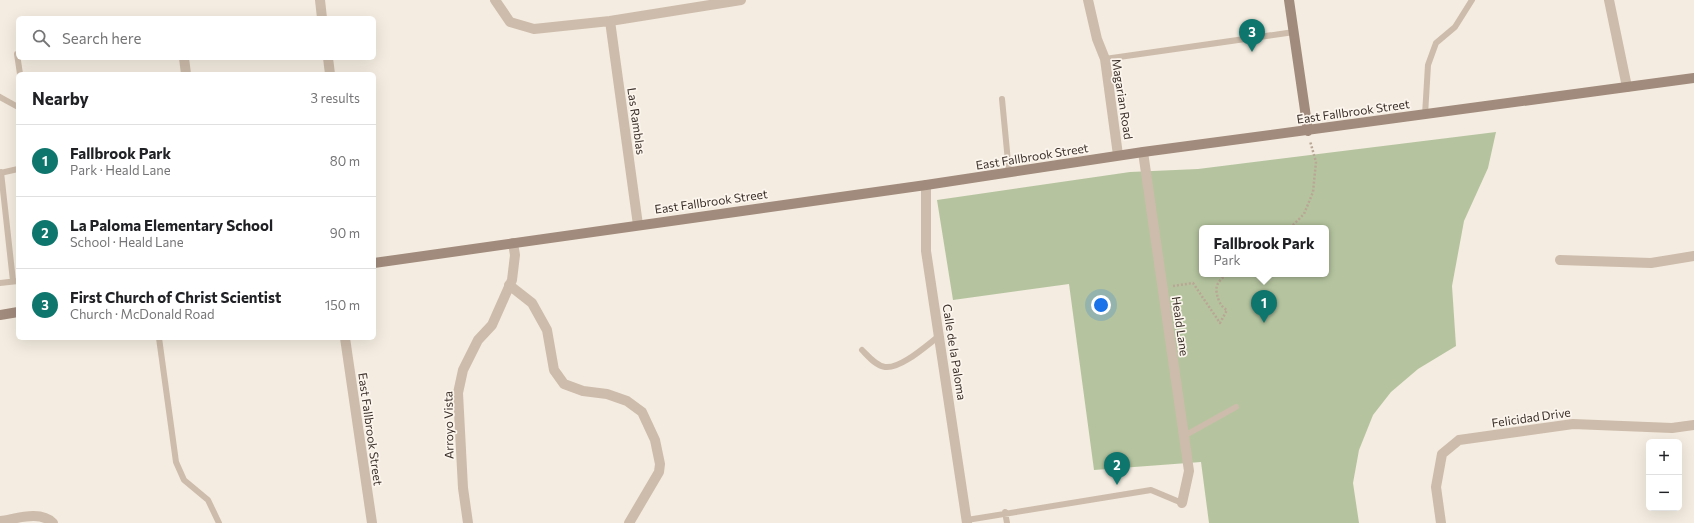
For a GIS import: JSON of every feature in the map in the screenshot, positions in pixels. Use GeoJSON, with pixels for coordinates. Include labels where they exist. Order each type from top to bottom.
{"type":"FeatureCollection","features":[{"type":"Feature","properties":{"kind":"main road"},"geometry":{"type":"LineString","coordinates":[[1289,0],[1308,130]]}},
{"type":"Feature","properties":{"kind":"main road","name":"East Fallbrook Street"},"geometry":{"type":"LineString","coordinates":[[376,263],[926,185],[1118,155],[1694,78]]}},
{"type":"Feature","properties":{"kind":"main road"},"geometry":{"type":"LineString","coordinates":[[0,315],[16,312]]}},
{"type":"Feature","properties":{"kind":"street"},"geometry":{"type":"LineString","coordinates":[[320,0],[322,16]]}},
{"type":"Feature","properties":{"kind":"street"},"geometry":{"type":"LineString","coordinates":[[495,0],[510,22],[534,29],[610,21],[741,0]]}},
{"type":"Feature","properties":{"kind":"street","name":"Magarian Road"},"geometry":{"type":"LineString","coordinates":[[1088,0],[1097,39],[1105,59],[1118,155]]}},
{"type":"Feature","properties":{"kind":"street"},"geometry":{"type":"LineString","coordinates":[[1609,0],[1627,87]]}},
{"type":"Feature","properties":{"kind":"street","name":"Las Ramblas"},"geometry":{"type":"LineString","coordinates":[[610,21],[638,225]]}},
{"type":"Feature","properties":{"kind":"street"},"geometry":{"type":"LineString","coordinates":[[184,60],[186,72]]}},
{"type":"Feature","properties":{"kind":"street"},"geometry":{"type":"LineString","coordinates":[[328,60],[330,72]]}},
{"type":"Feature","properties":{"kind":"street","name":"Heald Lane"},"geometry":{"type":"LineString","coordinates":[[1143,152],[1189,471],[1182,503]]}},
{"type":"Feature","properties":{"kind":"street","name":"Calle de la Paloma"},"geometry":{"type":"LineString","coordinates":[[926,185],[926,252],[967,521]]}},
{"type":"Feature","properties":{"kind":"street","name":"Arroyo Vista"},"geometry":{"type":"LineString","coordinates":[[468,523],[463,488],[458,393],[463,370],[478,340],[492,325],[512,280],[515,254],[513,243]]}},
{"type":"Feature","properties":{"kind":"street"},"geometry":{"type":"LineString","coordinates":[[1560,260],[1651,263],[1694,256]]}},
{"type":"Feature","properties":{"kind":"street"},"geometry":{"type":"LineString","coordinates":[[509,285],[532,303],[536,310],[546,330],[554,370],[564,384],[583,391],[607,394],[627,401],[642,412],[655,440],[660,464],[659,472],[630,523]]}},
{"type":"Feature","properties":{"kind":"street","name":"East Fallbrook Street"},"geometry":{"type":"LineString","coordinates":[[345,340],[372,523]]}},
{"type":"Feature","properties":{"kind":"street","name":"Felicidad Drive"},"geometry":{"type":"LineString","coordinates":[[1441,521],[1436,487],[1442,454],[1459,440],[1573,424],[1672,428],[1694,425]]}},
{"type":"Feature","properties":{"kind":"street"},"geometry":{"type":"LineString","coordinates":[[0,521],[37,516],[46,517],[53,523]]}},
{"type":"Feature","properties":{"kind":"lane"},"geometry":{"type":"LineString","coordinates":[[1425,115],[1428,65],[1436,43],[1455,27],[1472,0]]}},
{"type":"Feature","properties":{"kind":"lane"},"geometry":{"type":"LineString","coordinates":[[1105,59],[1294,32]]}},
{"type":"Feature","properties":{"kind":"lane"},"geometry":{"type":"LineString","coordinates":[[19,60],[20,72]]}},
{"type":"Feature","properties":{"kind":"lane"},"geometry":{"type":"LineString","coordinates":[[0,97],[16,106]]}},
{"type":"Feature","properties":{"kind":"lane"},"geometry":{"type":"LineString","coordinates":[[1002,99],[1009,172]]}},
{"type":"Feature","properties":{"kind":"lane"},"geometry":{"type":"LineString","coordinates":[[0,283],[16,281],[1,172],[16,169]]}},
{"type":"Feature","properties":{"kind":"lane"},"geometry":{"type":"LineString","coordinates":[[862,350],[880,365],[885,367],[892,366],[907,360],[939,336]]}},
{"type":"Feature","properties":{"kind":"lane"},"geometry":{"type":"LineString","coordinates":[[159,340],[176,462],[184,480],[208,500],[219,523]]}},
{"type":"Feature","properties":{"kind":"lane"},"geometry":{"type":"LineString","coordinates":[[1184,436],[1236,407]]}},
{"type":"Feature","properties":{"kind":"lane"},"geometry":{"type":"LineString","coordinates":[[967,521],[1005,512],[1151,490],[1182,503]]}},
{"type":"Feature","properties":{"kind":"lane"},"geometry":{"type":"LineString","coordinates":[[1005,512],[1007,523]]}},
{"type":"Feature","properties":{"kind":"path"},"geometry":{"type":"LineString","coordinates":[[1293,225],[1304,214],[1313,192],[1316,162],[1308,130]]}},
{"type":"Feature","properties":{"kind":"path"},"geometry":{"type":"LineString","coordinates":[[1163,288],[1193,284],[1220,323],[1227,310],[1221,304],[1215,291],[1216,285],[1224,277]]}},
{"type":"Feature","properties":{"kind":"green space"},"geometry":{"type":"Polygon","coordinates":[[[1496,132],[1488,168],[1464,221],[1452,286],[1456,346],[1418,369],[1391,392],[1373,415],[1359,450],[1353,483],[1359,523],[1209,523],[1201,462],[1094,470],[1069,284],[953,300],[937,200],[1130,172],[1198,169],[1496,132]]]}},
{"type":"Feature","properties":{"kind":"place","name":"First Church of Christ Scientist"},"geometry":{"type":"Point","coordinates":[1252,52]}},
{"type":"Feature","properties":{"kind":"place","name":"Fallbrook Park"},"geometry":{"type":"Point","coordinates":[1264,323]}},
{"type":"Feature","properties":{"kind":"place","name":"La Paloma Elementary School"},"geometry":{"type":"Point","coordinates":[1117,485]}}]}
